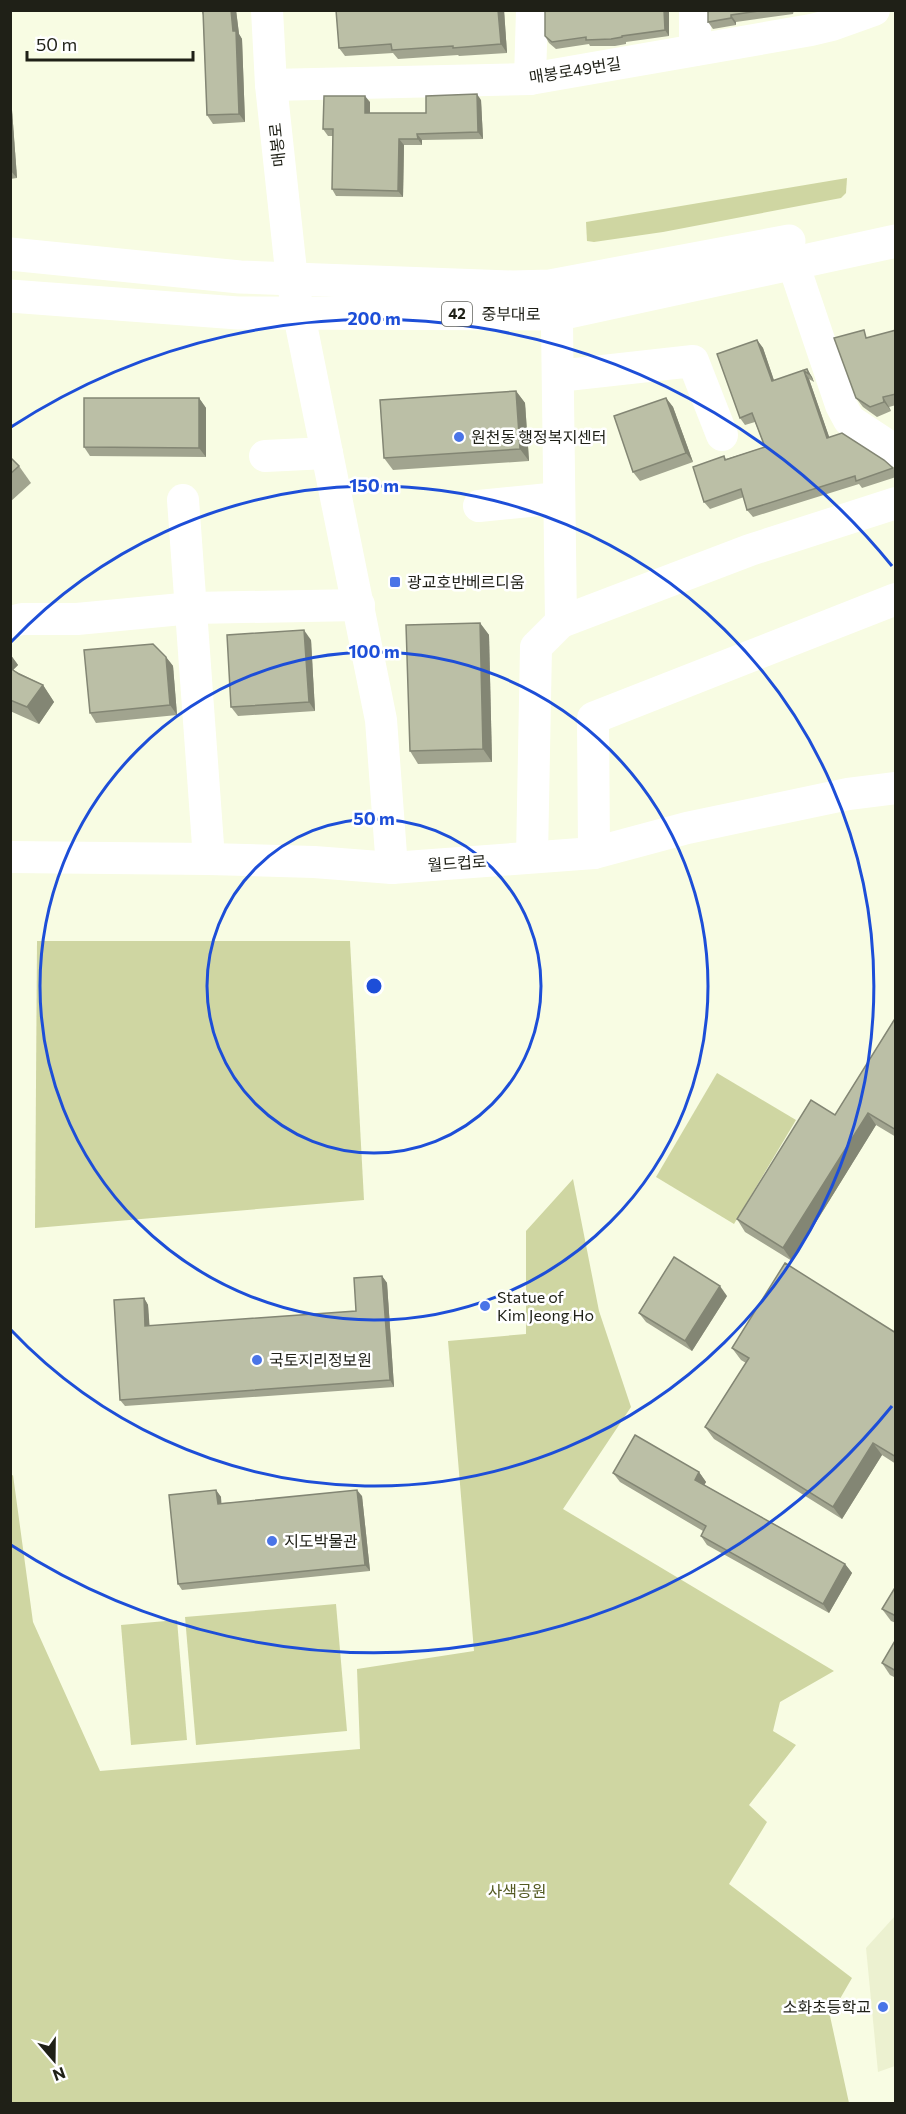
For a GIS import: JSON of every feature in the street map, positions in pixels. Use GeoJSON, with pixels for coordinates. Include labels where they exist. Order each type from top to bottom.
{"type":"FeatureCollection","features":[{"type":"Feature","properties":{"kind":"main road","name":"중부대로"},"geometry":{"type":"LineString","coordinates":[[10,254],[292,280],[513,287],[550,286],[756,248],[896,219]]}},
{"type":"Feature","properties":{"kind":"main road","name":"중부대로"},"geometry":{"type":"LineString","coordinates":[[10,296],[161,309],[298,315],[559,314],[896,241]]}},
{"type":"Feature","properties":{"kind":"main road"},"geometry":{"type":"LineString","coordinates":[[161,309],[165,269]]}},
{"type":"Feature","properties":{"kind":"street","name":"매봉로"},"geometry":{"type":"LineString","coordinates":[[267,10],[271,85],[292,280],[381,720],[392,868]]}},
{"type":"Feature","properties":{"kind":"street"},"geometry":{"type":"LineString","coordinates":[[530,79],[532,10]]}},
{"type":"Feature","properties":{"kind":"street"},"geometry":{"type":"LineString","coordinates":[[695,10],[696,50]]}},
{"type":"Feature","properties":{"kind":"street","name":"매봉로49번길"},"geometry":{"type":"LineString","coordinates":[[271,85],[530,79],[696,50],[811,20],[832,25],[874,10]]}},
{"type":"Feature","properties":{"kind":"street"},"geometry":{"type":"LineString","coordinates":[[793,263],[841,405],[849,420],[896,451]]}},
{"type":"Feature","properties":{"kind":"street"},"geometry":{"type":"LineString","coordinates":[[559,314],[557,324],[561,622]]}},
{"type":"Feature","properties":{"kind":"street"},"geometry":{"type":"LineString","coordinates":[[558,376],[693,361],[722,435]]}},
{"type":"Feature","properties":{"kind":"street"},"geometry":{"type":"LineString","coordinates":[[265,456],[327,453]]}},
{"type":"Feature","properties":{"kind":"street"},"geometry":{"type":"LineString","coordinates":[[478,506],[559,498]]}},
{"type":"Feature","properties":{"kind":"street"},"geometry":{"type":"LineString","coordinates":[[183,500],[209,859]]}},
{"type":"Feature","properties":{"kind":"street"},"geometry":{"type":"LineString","coordinates":[[532,857],[536,648],[561,622],[750,550],[896,502]]}},
{"type":"Feature","properties":{"kind":"street"},"geometry":{"type":"LineString","coordinates":[[594,853],[593,718],[896,599]]}},
{"type":"Feature","properties":{"kind":"street"},"geometry":{"type":"LineString","coordinates":[[10,622],[21,619],[77,619],[192,608],[359,605]]}},
{"type":"Feature","properties":{"kind":"street","name":"월드컵로"},"geometry":{"type":"LineString","coordinates":[[10,857],[314,862],[392,868],[594,853],[687,828],[848,794],[896,788]]}},
{"type":"Feature","properties":{"kind":"shaded area","name":"소화초등학교"},"geometry":{"type":"Polygon","coordinates":[[[895,1916],[895,2066],[878,2072],[866,1948],[895,1916]]]}},
{"type":"Feature","properties":{"kind":"green space"},"geometry":{"type":"Polygon","coordinates":[[[847,178],[846,193],[841,198],[663,232],[594,242],[587,241],[586,222],[847,178]]]}},
{"type":"Feature","properties":{"kind":"green space"},"geometry":{"type":"Polygon","coordinates":[[[37,941],[350,941],[364,1200],[35,1228],[37,941]]]}},
{"type":"Feature","properties":{"kind":"green space"},"geometry":{"type":"Polygon","coordinates":[[[717,1073],[796,1120],[734,1224],[656,1177],[717,1073]]]}},
{"type":"Feature","properties":{"kind":"green space","name":"사색공원"},"geometry":{"type":"Polygon","coordinates":[[[573,1179],[599,1311],[631,1407],[563,1509],[834,1671],[780,1702],[773,1731],[796,1745],[749,1805],[767,1822],[729,1884],[852,1978],[830,2016],[849,2103],[11,2103],[11,1476],[13,1475],[33,1622],[100,1771],[360,1749],[357,1669],[474,1651],[448,1341],[526,1334],[526,1231],[573,1179]]]}},
{"type":"Feature","properties":{"kind":"green space"},"geometry":{"type":"Polygon","coordinates":[[[336,1604],[347,1731],[196,1745],[185,1617],[336,1604]]]}},
{"type":"Feature","properties":{"kind":"green space"},"geometry":{"type":"Polygon","coordinates":[[[177,1620],[187,1740],[131,1745],[121,1625],[177,1620]]]}},
{"type":"Feature","properties":{"kind":"building"},"geometry":{"type":"Polygon","coordinates":[[[201,10],[231,10],[233,31],[236,31],[239,114],[207,115],[203,11],[201,10]]]}},
{"type":"Feature","properties":{"kind":"building"},"geometry":{"type":"Polygon","coordinates":[[[336,10],[498,10],[501,44],[392,50],[391,44],[339,48],[336,10]]]}},
{"type":"Feature","properties":{"kind":"building"},"geometry":{"type":"Polygon","coordinates":[[[545,10],[664,10],[665,30],[611,39],[586,40],[586,37],[552,42],[545,36],[545,10]]]}},
{"type":"Feature","properties":{"kind":"building"},"geometry":{"type":"Polygon","coordinates":[[[708,10],[766,10],[731,15],[731,18],[708,22],[708,10]]]}},
{"type":"Feature","properties":{"kind":"building"},"geometry":{"type":"Polygon","coordinates":[[[477,94],[478,132],[417,134],[418,139],[399,139],[398,191],[332,189],[333,129],[323,129],[324,96],[365,96],[365,113],[426,113],[426,96],[477,94]]]}},
{"type":"Feature","properties":{"kind":"building"},"geometry":{"type":"Polygon","coordinates":[[[864,330],[866,338],[896,330],[896,394],[883,397],[884,402],[870,407],[856,398],[834,338],[864,330]]]}},
{"type":"Feature","properties":{"kind":"building"},"geometry":{"type":"Polygon","coordinates":[[[757,340],[772,381],[807,369],[809,374],[804,371],[827,438],[842,433],[893,468],[856,481],[855,476],[747,510],[741,489],[704,502],[693,467],[724,456],[725,460],[765,447],[752,413],[740,418],[717,354],[757,340]]]}},
{"type":"Feature","properties":{"kind":"building","name":"원천동 행정복지센터"},"geometry":{"type":"Polygon","coordinates":[[[516,391],[520,449],[384,458],[380,400],[516,391]]]}},
{"type":"Feature","properties":{"kind":"building"},"geometry":{"type":"Polygon","coordinates":[[[84,398],[199,398],[199,448],[84,447],[84,398]]]}},
{"type":"Feature","properties":{"kind":"building"},"geometry":{"type":"Polygon","coordinates":[[[666,398],[686,453],[633,472],[614,416],[666,398]]]}},
{"type":"Feature","properties":{"kind":"building"},"geometry":{"type":"Polygon","coordinates":[[[10,457],[19,466],[10,474],[10,457]]]}},
{"type":"Feature","properties":{"kind":"building"},"geometry":{"type":"Polygon","coordinates":[[[480,623],[483,749],[410,751],[406,625],[480,623]]]}},
{"type":"Feature","properties":{"kind":"building"},"geometry":{"type":"Polygon","coordinates":[[[304,630],[309,702],[231,707],[227,635],[304,630]]]}},
{"type":"Feature","properties":{"kind":"building"},"geometry":{"type":"Polygon","coordinates":[[[153,644],[166,657],[170,705],[90,713],[84,650],[153,644]]]}},
{"type":"Feature","properties":{"kind":"building"},"geometry":{"type":"Polygon","coordinates":[[[10,668],[43,685],[27,707],[10,700],[10,668]]]}},
{"type":"Feature","properties":{"kind":"building"},"geometry":{"type":"Polygon","coordinates":[[[896,1017],[896,1130],[868,1113],[783,1248],[737,1219],[811,1100],[835,1115],[896,1017]]]}},
{"type":"Feature","properties":{"kind":"building"},"geometry":{"type":"Polygon","coordinates":[[[674,1257],[720,1286],[685,1341],[639,1313],[674,1257]]]}},
{"type":"Feature","properties":{"kind":"building"},"geometry":{"type":"Polygon","coordinates":[[[785,1263],[896,1333],[896,1457],[873,1443],[833,1507],[705,1427],[749,1358],[732,1348],[785,1263]]]}},
{"type":"Feature","properties":{"kind":"building","name":"국토지리정보원"},"geometry":{"type":"Polygon","coordinates":[[[382,1276],[390,1380],[120,1400],[114,1300],[144,1298],[145,1326],[356,1311],[354,1278],[382,1276]]]}},
{"type":"Feature","properties":{"kind":"building"},"geometry":{"type":"Polygon","coordinates":[[[635,1435],[699,1472],[695,1480],[845,1564],[823,1604],[701,1536],[706,1526],[613,1473],[635,1435]]]}},
{"type":"Feature","properties":{"kind":"building","name":"지도박물관"},"geometry":{"type":"Polygon","coordinates":[[[216,1490],[218,1504],[357,1490],[365,1565],[178,1584],[169,1495],[216,1490]]]}},
{"type":"Feature","properties":{"kind":"building"},"geometry":{"type":"Polygon","coordinates":[[[896,1586],[896,1616],[882,1609],[896,1586]]]}},
{"type":"Feature","properties":{"kind":"building"},"geometry":{"type":"Polygon","coordinates":[[[896,1639],[896,1671],[882,1663],[896,1639]]]}},
{"type":"Feature","properties":{"kind":"place","name":"원천동 행정복지센터"},"geometry":{"type":"Point","coordinates":[459,437]}},
{"type":"Feature","properties":{"kind":"place","name":"광교호반베르디움"},"geometry":{"type":"Point","coordinates":[395,582]}},
{"type":"Feature","properties":{"kind":"place","name":"Statue of Kim Jeong Ho"},"geometry":{"type":"Point","coordinates":[485,1306]}},
{"type":"Feature","properties":{"kind":"place","name":"국토지리정보원"},"geometry":{"type":"Point","coordinates":[257,1360]}},
{"type":"Feature","properties":{"kind":"place","name":"지도박물관"},"geometry":{"type":"Point","coordinates":[272,1541]}},
{"type":"Feature","properties":{"kind":"place","name":"소화초등학교"},"geometry":{"type":"Point","coordinates":[883,2007]}}]}
